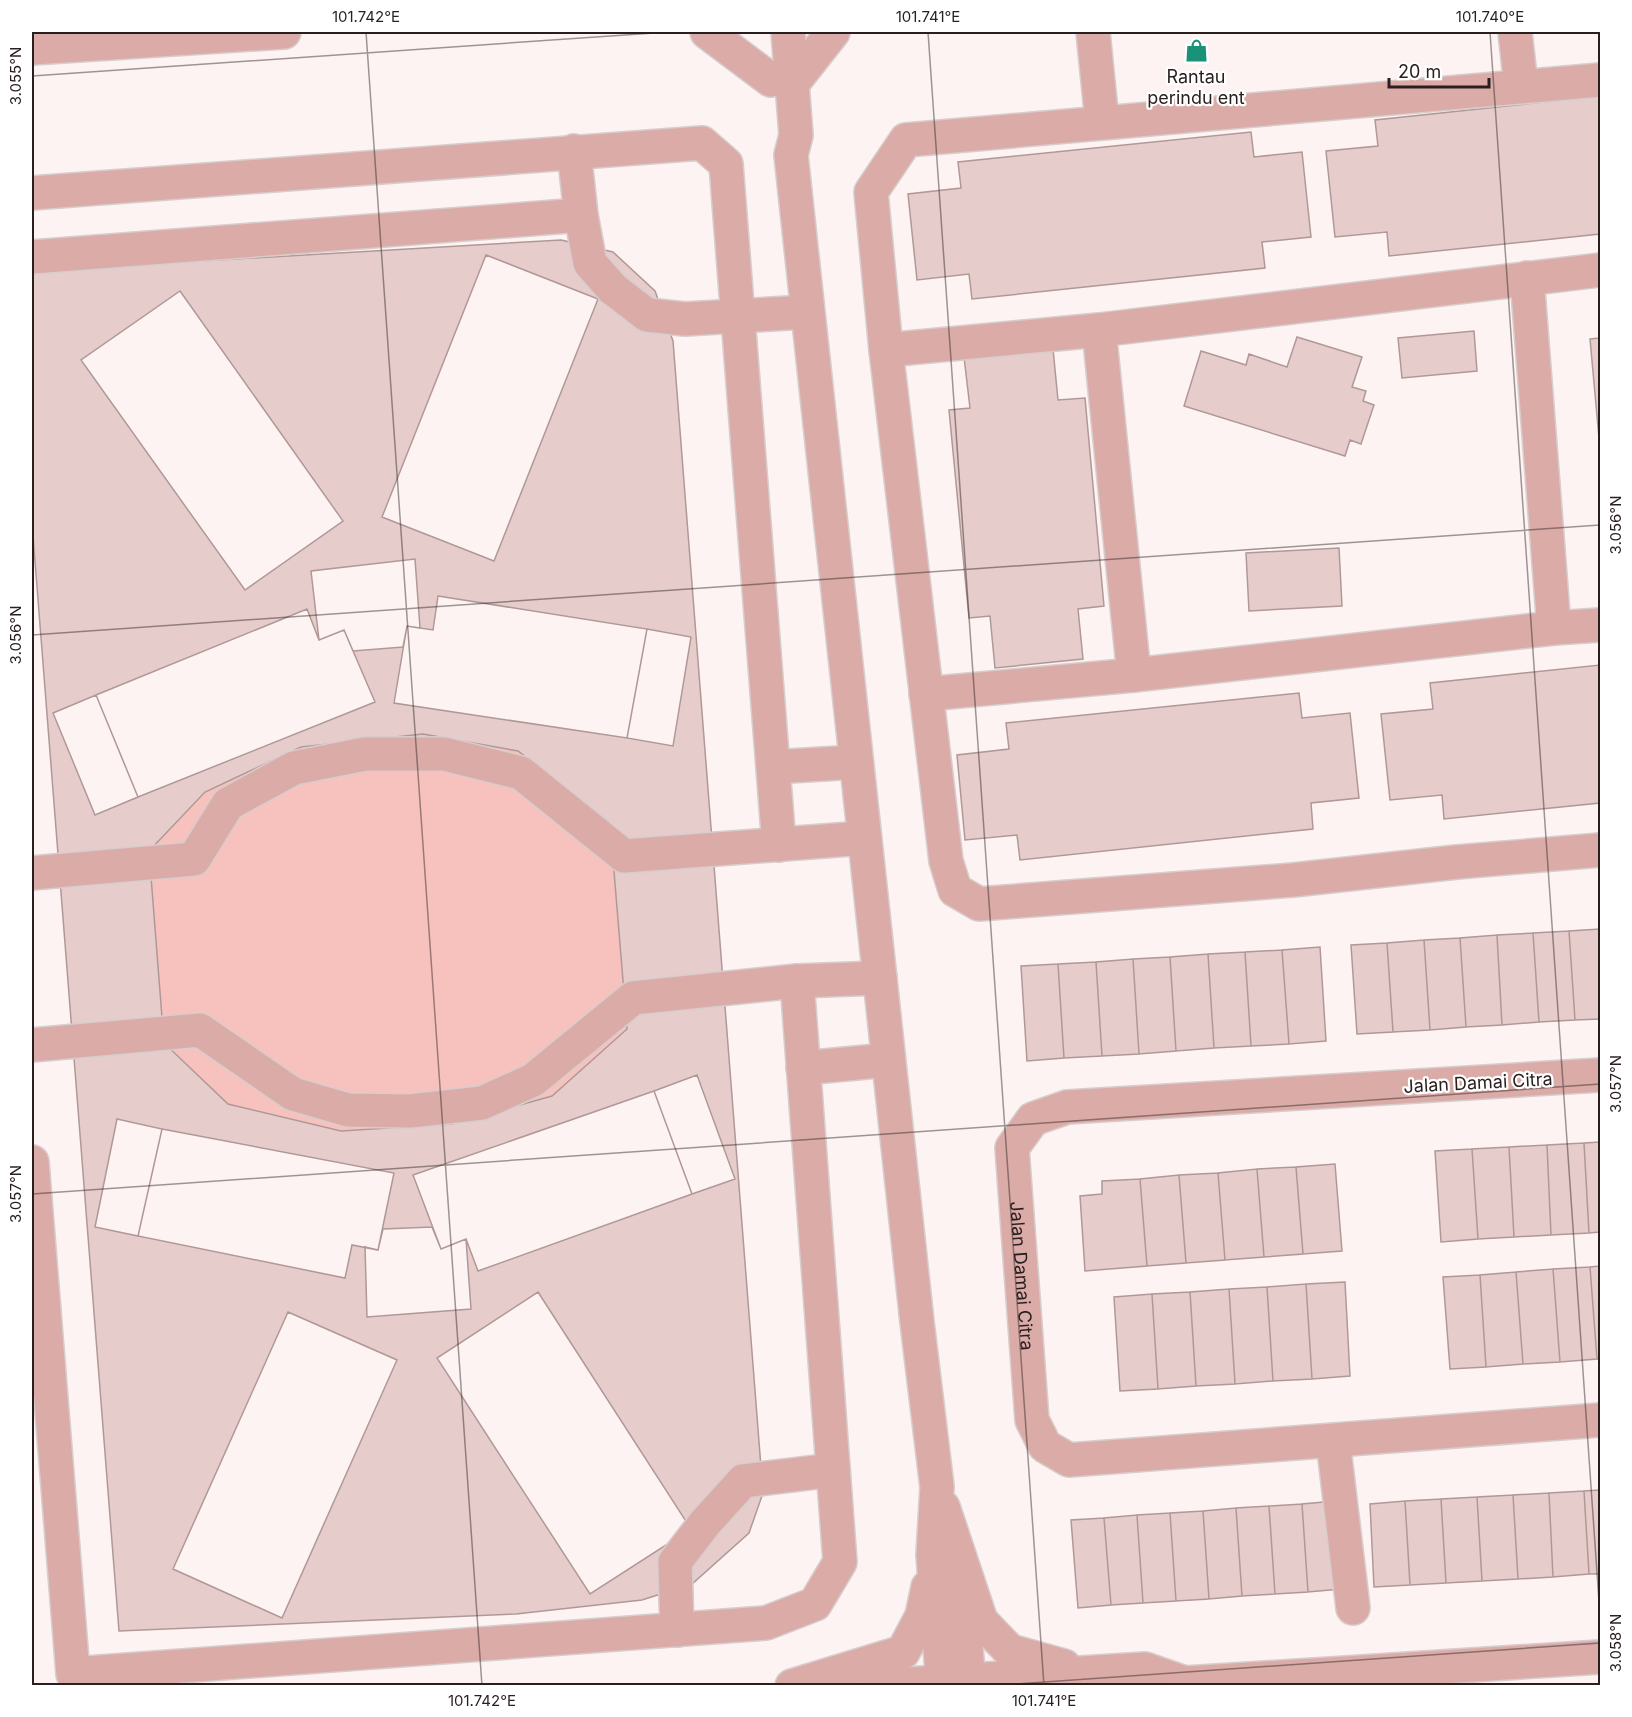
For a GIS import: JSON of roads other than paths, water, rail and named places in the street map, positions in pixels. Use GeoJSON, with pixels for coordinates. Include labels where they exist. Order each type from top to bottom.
{"type":"FeatureCollection","features":[{"type":"Feature","properties":{"kind":"street"},"geometry":{"type":"LineString","coordinates":[[32,48],[284,32]]}},
{"type":"Feature","properties":{"kind":"street"},"geometry":{"type":"LineString","coordinates":[[707,32],[782,82]]}},
{"type":"Feature","properties":{"kind":"street"},"geometry":{"type":"LineString","coordinates":[[766,32],[796,135],[791,155],[807,312],[888,1060],[946,1555],[956,1683]]}},
{"type":"Feature","properties":{"kind":"street"},"geometry":{"type":"LineString","coordinates":[[782,82],[788,32]]}},
{"type":"Feature","properties":{"kind":"street"},"geometry":{"type":"LineString","coordinates":[[782,82],[833,32]]}},
{"type":"Feature","properties":{"kind":"street"},"geometry":{"type":"LineString","coordinates":[[1093,32],[1102,121]]}},
{"type":"Feature","properties":{"kind":"street"},"geometry":{"type":"LineString","coordinates":[[1515,32],[1521,86]]}},
{"type":"Feature","properties":{"kind":"street"},"geometry":{"type":"LineString","coordinates":[[1600,80],[1102,121],[906,140],[871,192],[886,350],[946,861],[956,890],[980,904],[1293,880],[1457,862],[1600,850]]}},
{"type":"Feature","properties":{"kind":"street"},"geometry":{"type":"LineString","coordinates":[[32,193],[702,143],[726,164],[779,845]]}},
{"type":"Feature","properties":{"kind":"street"},"geometry":{"type":"LineString","coordinates":[[574,151],[581,215],[590,263],[613,289],[647,315],[685,319],[807,312]]}},
{"type":"Feature","properties":{"kind":"street"},"geometry":{"type":"LineString","coordinates":[[32,257],[581,215]]}},
{"type":"Feature","properties":{"kind":"street"},"geometry":{"type":"LineString","coordinates":[[886,350],[1099,330],[1600,270]]}},
{"type":"Feature","properties":{"kind":"street"},"geometry":{"type":"LineString","coordinates":[[1527,278],[1554,628]]}},
{"type":"Feature","properties":{"kind":"street"},"geometry":{"type":"LineString","coordinates":[[1099,330],[1134,675]]}},
{"type":"Feature","properties":{"kind":"street"},"geometry":{"type":"LineString","coordinates":[[926,694],[1134,675],[1554,628],[1600,625]]}},
{"type":"Feature","properties":{"kind":"street"},"geometry":{"type":"LineString","coordinates":[[32,873],[194,859],[228,804],[294,768],[364,754],[444,754],[521,773],[624,856],[864,838]]}},
{"type":"Feature","properties":{"kind":"street"},"geometry":{"type":"LineString","coordinates":[[773,767],[856,762]]}},
{"type":"Feature","properties":{"kind":"street"},"geometry":{"type":"LineString","coordinates":[[32,1045],[200,1030],[293,1094],[348,1110],[410,1111],[482,1103],[533,1080],[633,998],[797,981],[880,978]]}},
{"type":"Feature","properties":{"kind":"street"},"geometry":{"type":"LineString","coordinates":[[32,1162],[73,1674],[766,1623],[815,1604],[840,1562],[797,981]]}},
{"type":"Feature","properties":{"kind":"street"},"geometry":{"type":"LineString","coordinates":[[803,1068],[888,1060]]}},
{"type":"Feature","properties":{"kind":"street","name":"Jalan Damai Citra"},"geometry":{"type":"LineString","coordinates":[[1600,1076],[1067,1107],[1033,1119],[1012,1148],[1032,1420],[1045,1446],[1069,1460],[1600,1420]]}},
{"type":"Feature","properties":{"kind":"street"},"geometry":{"type":"LineString","coordinates":[[1333,1441],[1353,1608]]}},
{"type":"Feature","properties":{"kind":"street"},"geometry":{"type":"LineString","coordinates":[[677,1630],[675,1562],[705,1523],[743,1481],[833,1470]]}},
{"type":"Feature","properties":{"kind":"street"},"geometry":{"type":"LineString","coordinates":[[946,1555],[981,1621],[1010,1650],[1089,1672]]}},
{"type":"Feature","properties":{"kind":"street"},"geometry":{"type":"LineString","coordinates":[[792,1686],[903,1652],[922,1616],[946,1555]]}},
{"type":"Feature","properties":{"kind":"street"},"geometry":{"type":"LineString","coordinates":[[876,1686],[956,1683],[1145,1669],[1182,1684],[1394,1678],[1600,1658]]}},
{"type":"Feature","properties":{"kind":"place","name":"Rantau perindu ent"},"geometry":{"type":"Point","coordinates":[1196,51]}}]}
